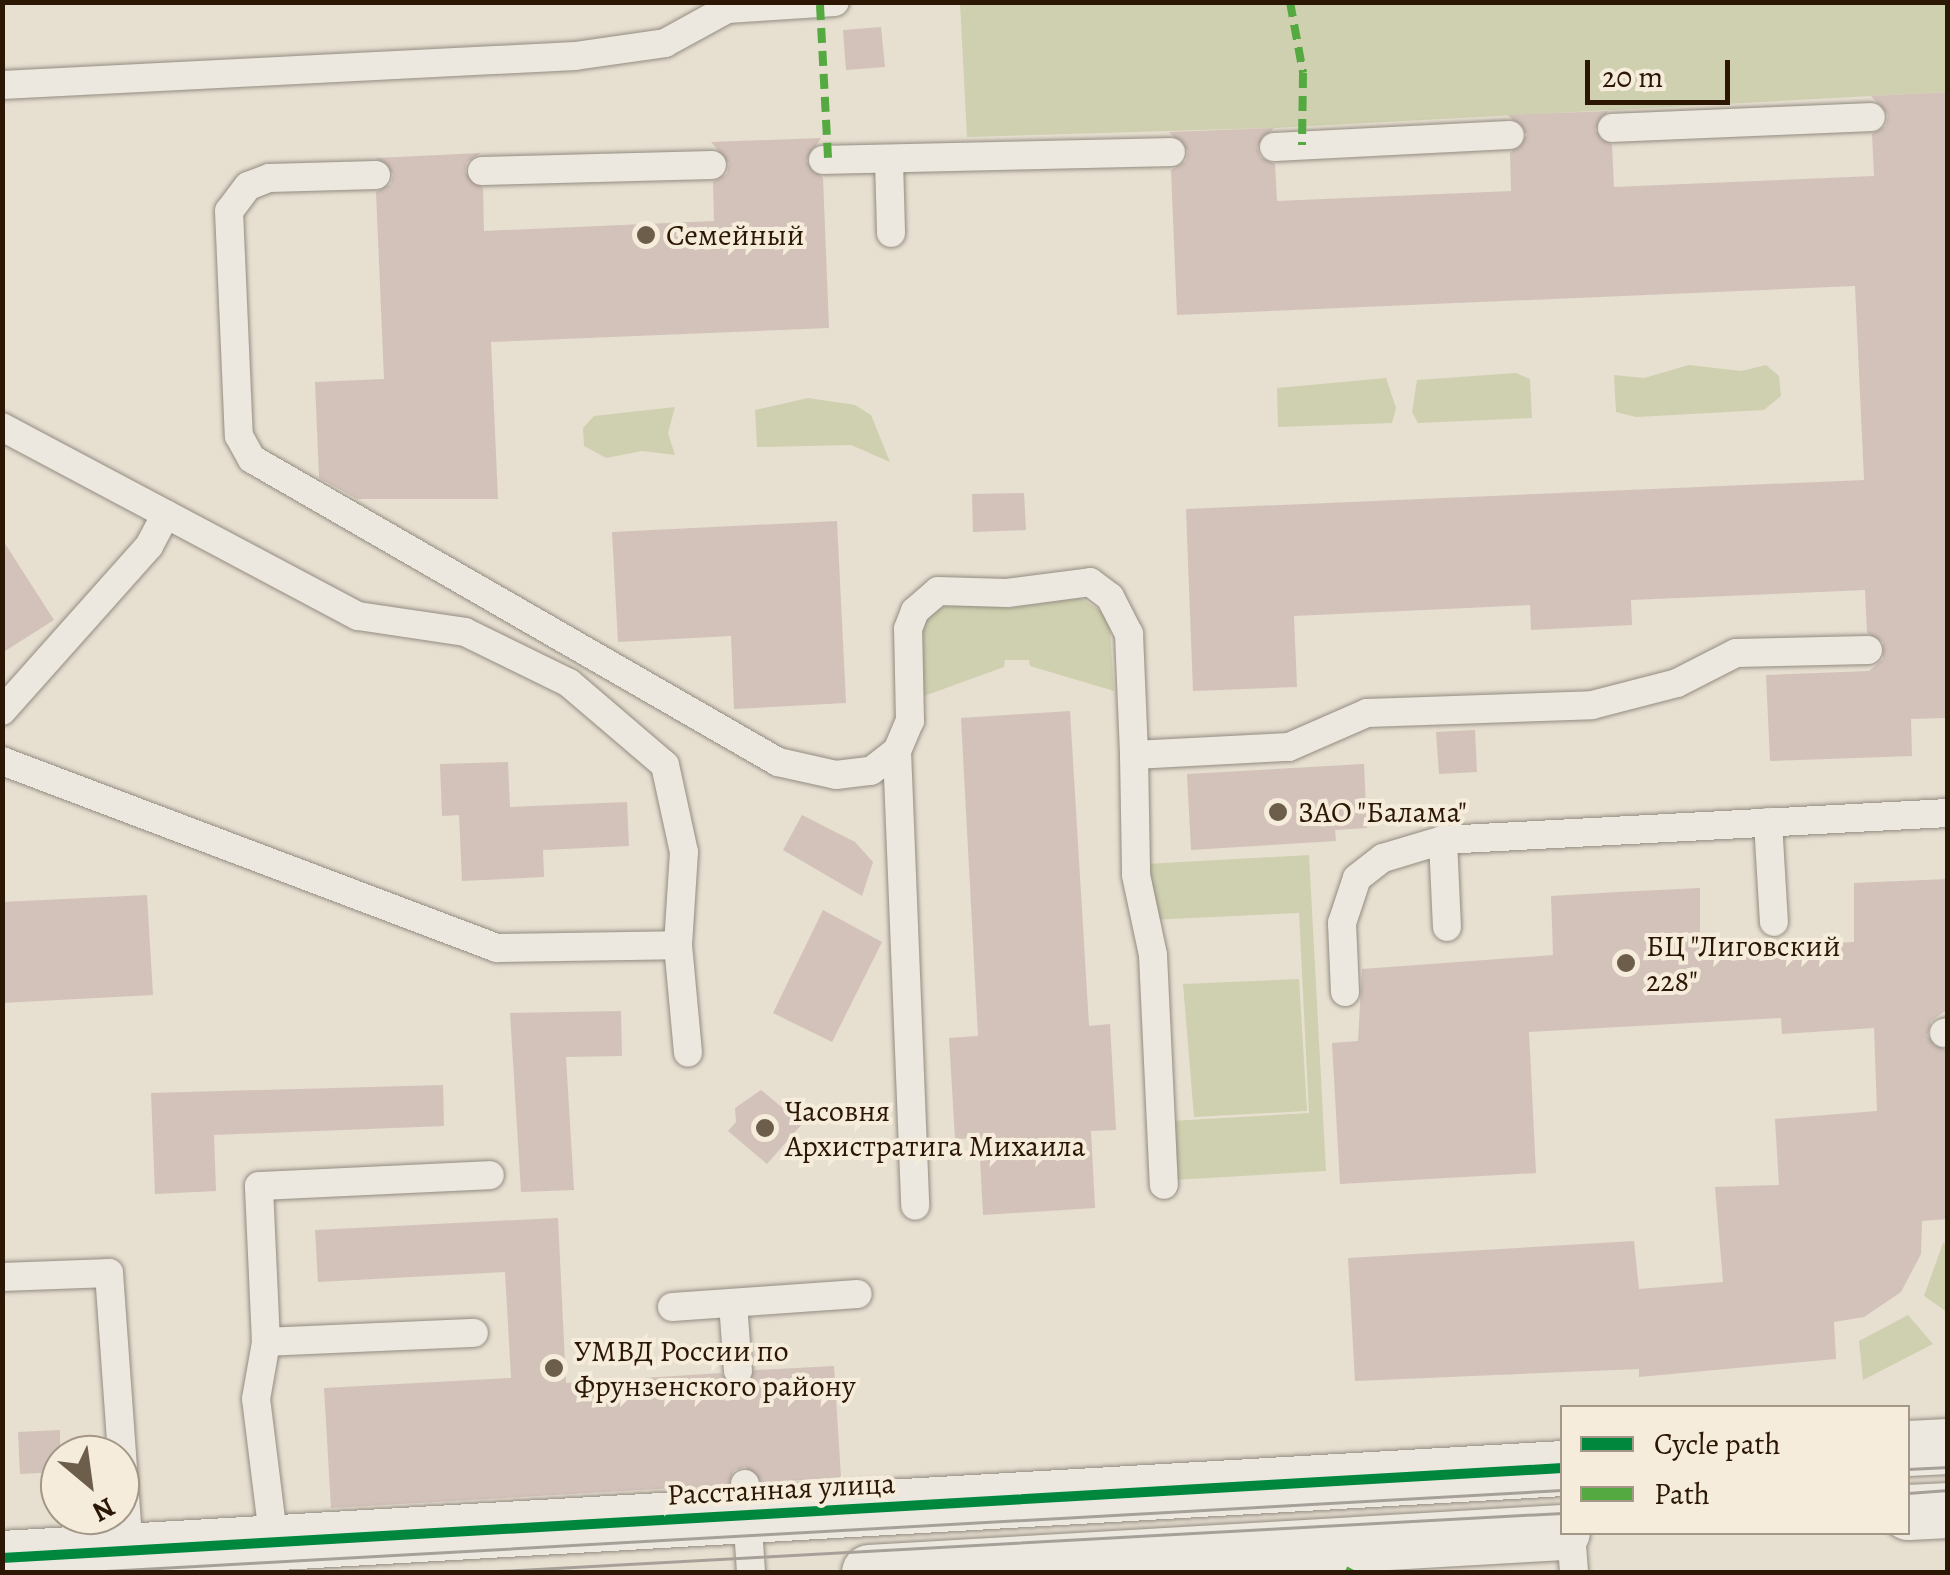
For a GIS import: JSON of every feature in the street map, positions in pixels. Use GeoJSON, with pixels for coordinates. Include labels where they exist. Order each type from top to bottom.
{"type":"FeatureCollection","features":[{"type":"Feature","properties":{"kind":"street"},"geometry":{"type":"LineString","coordinates":[[1910,1448],[1948,1446]]}},
{"type":"Feature","properties":{"kind":"street","name":"Расстанная улица"},"geometry":{"type":"LineString","coordinates":[[1087,1537],[1250,1474],[1560,1468]]}},
{"type":"Feature","properties":{"kind":"street","name":"Расстанная улица"},"geometry":{"type":"LineString","coordinates":[[2,1558],[119,1559],[746,1500],[960,1528],[1087,1537],[1560,1532]]}},
{"type":"Feature","properties":{"kind":"street"},"geometry":{"type":"LineString","coordinates":[[1910,1512],[1948,1510]]}},
{"type":"Feature","properties":{"kind":"street","name":"Расстанная улица"},"geometry":{"type":"LineString","coordinates":[[869,1572],[960,1528]]}},
{"type":"Feature","properties":{"kind":"lane"},"geometry":{"type":"LineString","coordinates":[[2,85],[575,56],[666,43],[727,9],[835,2]]}},
{"type":"Feature","properties":{"kind":"lane"},"geometry":{"type":"LineString","coordinates":[[1612,128],[1872,117]]}},
{"type":"Feature","properties":{"kind":"lane"},"geometry":{"type":"LineString","coordinates":[[1274,146],[1510,135]]}},
{"type":"Feature","properties":{"kind":"lane"},"geometry":{"type":"LineString","coordinates":[[823,160],[1171,152]]}},
{"type":"Feature","properties":{"kind":"lane"},"geometry":{"type":"LineString","coordinates":[[889,160],[891,232]]}},
{"type":"Feature","properties":{"kind":"lane"},"geometry":{"type":"LineString","coordinates":[[482,171],[712,165]]}},
{"type":"Feature","properties":{"kind":"lane"},"geometry":{"type":"LineString","coordinates":[[376,175],[269,178],[248,186],[230,212],[238,436],[252,459],[778,762],[836,775],[870,772],[898,751]]}},
{"type":"Feature","properties":{"kind":"lane"},"geometry":{"type":"LineString","coordinates":[[2,427],[358,616],[465,632],[569,683],[665,765],[684,852],[678,945],[688,1053]]}},
{"type":"Feature","properties":{"kind":"lane"},"geometry":{"type":"LineString","coordinates":[[2,711],[149,546],[166,514]]}},
{"type":"Feature","properties":{"kind":"lane"},"geometry":{"type":"LineString","coordinates":[[915,1206],[898,751],[910,722],[908,629],[915,610],[938,591],[1007,594],[1090,582],[1122,612],[1129,634],[1136,875],[1153,955],[1164,1186]]}},
{"type":"Feature","properties":{"kind":"lane"},"geometry":{"type":"LineString","coordinates":[[1134,755],[1289,748],[1367,713],[1592,705],[1678,682],[1736,653],[1868,650]]}},
{"type":"Feature","properties":{"kind":"lane"},"geometry":{"type":"LineString","coordinates":[[2,761],[497,948],[678,945]]}},
{"type":"Feature","properties":{"kind":"lane"},"geometry":{"type":"LineString","coordinates":[[1345,992],[1342,923],[1357,878],[1382,858],[1443,840],[1948,813]]}},
{"type":"Feature","properties":{"kind":"lane"},"geometry":{"type":"LineString","coordinates":[[1768,822],[1774,922]]}},
{"type":"Feature","properties":{"kind":"lane"},"geometry":{"type":"LineString","coordinates":[[1443,840],[1447,927]]}},
{"type":"Feature","properties":{"kind":"lane"},"geometry":{"type":"LineString","coordinates":[[274,1543],[256,1399],[266,1342],[259,1186],[490,1175]]}},
{"type":"Feature","properties":{"kind":"lane"},"geometry":{"type":"LineString","coordinates":[[2,1277],[109,1272],[119,1559]]}},
{"type":"Feature","properties":{"kind":"lane"},"geometry":{"type":"LineString","coordinates":[[672,1307],[858,1294]]}},
{"type":"Feature","properties":{"kind":"lane"},"geometry":{"type":"LineString","coordinates":[[733,1302],[738,1372]]}},
{"type":"Feature","properties":{"kind":"lane"},"geometry":{"type":"LineString","coordinates":[[266,1342],[474,1333]]}},
{"type":"Feature","properties":{"kind":"lane"},"geometry":{"type":"LineString","coordinates":[[746,1500],[751,1572]]}},
{"type":"Feature","properties":{"kind":"lane"},"geometry":{"type":"LineString","coordinates":[[1571,1535],[1574,1572]]}},
{"type":"Feature","properties":{"kind":"green space"},"geometry":{"type":"Polygon","coordinates":[[[960,3],[1947,3],[1947,92],[1274,128],[967,137],[960,3]]]}},
{"type":"Feature","properties":{"kind":"green space"},"geometry":{"type":"Polygon","coordinates":[[[1689,365],[1741,371],[1766,365],[1779,376],[1781,396],[1764,410],[1636,417],[1616,412],[1614,375],[1644,378],[1689,365]]]}},
{"type":"Feature","properties":{"kind":"green space"},"geometry":{"type":"Polygon","coordinates":[[[1516,373],[1530,379],[1532,418],[1418,423],[1412,412],[1417,380],[1516,373]]]}},
{"type":"Feature","properties":{"kind":"green space"},"geometry":{"type":"Polygon","coordinates":[[[1386,378],[1396,408],[1392,423],[1278,427],[1277,388],[1386,378]]]}},
{"type":"Feature","properties":{"kind":"green space"},"geometry":{"type":"Polygon","coordinates":[[[808,398],[855,405],[871,415],[890,462],[851,445],[757,447],[755,410],[808,398]]]}},
{"type":"Feature","properties":{"kind":"green space"},"geometry":{"type":"Polygon","coordinates":[[[675,407],[668,433],[675,455],[642,451],[606,458],[584,446],[583,428],[594,416],[675,407]]]}},
{"type":"Feature","properties":{"kind":"green space"},"geometry":{"type":"Polygon","coordinates":[[[1080,598],[1109,616],[1114,691],[1030,666],[1029,660],[1005,660],[1004,667],[924,696],[922,631],[929,615],[949,604],[1011,608],[1080,598]]]}},
{"type":"Feature","properties":{"kind":"green space"},"geometry":{"type":"Polygon","coordinates":[[[1309,855],[1326,1171],[1173,1180],[1170,1121],[1309,1113],[1299,913],[1149,920],[1146,864],[1309,855]]]}},
{"type":"Feature","properties":{"kind":"green space"},"geometry":{"type":"Polygon","coordinates":[[[1299,979],[1307,1111],[1194,1117],[1183,984],[1299,979]]]}},
{"type":"Feature","properties":{"kind":"green space"},"geometry":{"type":"Polygon","coordinates":[[[1943,1243],[1947,1244],[1947,1312],[1924,1296],[1943,1243]]]}},
{"type":"Feature","properties":{"kind":"green space"},"geometry":{"type":"Polygon","coordinates":[[[1908,1315],[1933,1344],[1863,1380],[1859,1341],[1908,1315]]]}},
{"type":"Feature","properties":{"kind":"building"},"geometry":{"type":"Polygon","coordinates":[[[881,27],[885,67],[846,70],[843,30],[881,27]]]}},
{"type":"Feature","properties":{"kind":"building"},"geometry":{"type":"Polygon","coordinates":[[[1948,92],[1948,718],[1911,719],[1912,756],[1770,761],[1766,675],[1869,671],[1883,659],[1883,642],[1867,633],[1865,590],[1631,600],[1632,625],[1531,630],[1530,605],[1294,616],[1297,687],[1193,691],[1186,509],[1864,480],[1855,286],[1177,315],[1171,170],[1186,161],[1188,151],[1169,132],[1274,128],[1257,147],[1260,157],[1275,164],[1277,201],[1511,191],[1510,153],[1527,135],[1508,115],[1608,111],[1595,130],[1612,145],[1614,187],[1874,176],[1872,134],[1886,126],[1888,115],[1871,96],[1948,92]]]}},
{"type":"Feature","properties":{"kind":"building"},"geometry":{"type":"Polygon","coordinates":[[[821,138],[806,161],[823,178],[829,328],[491,342],[498,499],[357,499],[319,478],[315,382],[384,379],[376,192],[391,184],[393,174],[376,158],[481,153],[467,162],[465,172],[483,188],[484,231],[714,221],[713,182],[727,174],[729,164],[711,142],[821,138]]]}},
{"type":"Feature","properties":{"kind":"building"},"geometry":{"type":"Polygon","coordinates":[[[1024,493],[1026,530],[973,532],[972,494],[1024,493]]]}},
{"type":"Feature","properties":{"kind":"building"},"geometry":{"type":"Polygon","coordinates":[[[837,521],[846,703],[734,709],[731,636],[618,642],[612,532],[837,521]]]}},
{"type":"Feature","properties":{"kind":"building"},"geometry":{"type":"Polygon","coordinates":[[[2,539],[54,620],[2,653],[2,539]]]}},
{"type":"Feature","properties":{"kind":"building"},"geometry":{"type":"Polygon","coordinates":[[[1070,711],[1089,1026],[1110,1024],[1116,1130],[1091,1131],[1095,1208],[983,1215],[979,1138],[955,1139],[949,1038],[978,1036],[961,718],[1070,711]]]}},
{"type":"Feature","properties":{"kind":"building"},"geometry":{"type":"Polygon","coordinates":[[[1475,730],[1477,772],[1439,774],[1436,732],[1475,730]]]}},
{"type":"Feature","properties":{"kind":"building"},"geometry":{"type":"Polygon","coordinates":[[[508,762],[510,807],[627,802],[629,846],[543,850],[544,877],[462,881],[459,815],[442,816],[440,764],[508,762]]]}},
{"type":"Feature","properties":{"kind":"building","name":"ЗАО \"Балама\""},"geometry":{"type":"Polygon","coordinates":[[[1364,764],[1367,828],[1335,830],[1336,841],[1191,850],[1187,774],[1364,764]]]}},
{"type":"Feature","properties":{"kind":"building"},"geometry":{"type":"Polygon","coordinates":[[[802,815],[855,842],[873,862],[862,896],[783,850],[802,815]]]}},
{"type":"Feature","properties":{"kind":"building"},"geometry":{"type":"Polygon","coordinates":[[[1948,879],[1948,1009],[1931,1021],[1927,1036],[1945,1050],[1948,1219],[1922,1221],[1921,1254],[1901,1292],[1864,1317],[1834,1322],[1836,1359],[1639,1377],[1639,1369],[1355,1381],[1348,1258],[1634,1241],[1639,1289],[1723,1282],[1715,1187],[1779,1185],[1775,1119],[1877,1111],[1874,1028],[1782,1034],[1781,1018],[1529,1032],[1536,1173],[1340,1184],[1332,1043],[1358,1041],[1362,969],[1553,955],[1551,896],[1618,892],[1700,888],[1700,950],[1854,942],[1854,883],[1948,879]]]}},
{"type":"Feature","properties":{"kind":"building"},"geometry":{"type":"Polygon","coordinates":[[[147,895],[153,995],[2,1003],[2,902],[147,895]]]}},
{"type":"Feature","properties":{"kind":"building"},"geometry":{"type":"Polygon","coordinates":[[[823,910],[882,942],[832,1042],[773,1013],[823,910]]]}},
{"type":"Feature","properties":{"kind":"building"},"geometry":{"type":"Polygon","coordinates":[[[621,1011],[622,1056],[566,1057],[574,1190],[521,1192],[510,1013],[621,1011]]]}},
{"type":"Feature","properties":{"kind":"building"},"geometry":{"type":"Polygon","coordinates":[[[443,1085],[444,1126],[214,1135],[216,1191],[155,1194],[151,1093],[443,1085]]]}},
{"type":"Feature","properties":{"kind":"building","name":"Часовня Архистратига Михаила"},"geometry":{"type":"Polygon","coordinates":[[[761,1090],[802,1124],[767,1164],[728,1131],[736,1122],[735,1108],[761,1090]]]}},
{"type":"Feature","properties":{"kind":"building","name":"УМВД России по Фрунзенского району"},"geometry":{"type":"Polygon","coordinates":[[[558,1218],[566,1383],[721,1373],[738,1388],[755,1370],[834,1366],[841,1477],[762,1483],[745,1467],[734,1470],[728,1485],[331,1508],[324,1388],[511,1378],[505,1272],[318,1282],[315,1230],[558,1218]]]}},
{"type":"Feature","properties":{"kind":"building"},"geometry":{"type":"Polygon","coordinates":[[[60,1430],[60,1435],[40,1435],[40,1473],[20,1474],[18,1432],[60,1430]]]}},
{"type":"Feature","properties":{"kind":"tram line"},"geometry":{"type":"LineString","coordinates":[[1910,1469],[1948,1467]]}},
{"type":"Feature","properties":{"kind":"tram line"},"geometry":{"type":"LineString","coordinates":[[87,1572],[1560,1490]]}},
{"type":"Feature","properties":{"kind":"tram line"},"geometry":{"type":"LineString","coordinates":[[1910,1493],[1948,1490]]}},
{"type":"Feature","properties":{"kind":"tram line"},"geometry":{"type":"LineString","coordinates":[[482,1572],[1560,1513]]}},
{"type":"Feature","properties":{"kind":"marked path"},"geometry":{"type":"LineString","coordinates":[[1290,2],[1303,73],[1302,145]]}},
{"type":"Feature","properties":{"kind":"marked path"},"geometry":{"type":"LineString","coordinates":[[820,5],[828,160]]}},
{"type":"Feature","properties":{"kind":"marked path"},"geometry":{"type":"LineString","coordinates":[[1349,1572],[1351,1568]]}},
{"type":"Feature","properties":{"kind":"cycle path"},"geometry":{"type":"LineString","coordinates":[[2,1558],[1560,1468]]}},
{"type":"Feature","properties":{"kind":"place","name":"Семейный"},"geometry":{"type":"Point","coordinates":[646,235]}},
{"type":"Feature","properties":{"kind":"place","name":"ЗАО \"Балама\""},"geometry":{"type":"Point","coordinates":[1278,812]}},
{"type":"Feature","properties":{"kind":"place","name":"БЦ \"Лиговский 228\""},"geometry":{"type":"Point","coordinates":[1626,963]}},
{"type":"Feature","properties":{"kind":"place","name":"Часовня Архистратига Михаила"},"geometry":{"type":"Point","coordinates":[765,1128]}},
{"type":"Feature","properties":{"kind":"place","name":"УМВД России по Фрунзенского району"},"geometry":{"type":"Point","coordinates":[554,1368]}}]}
